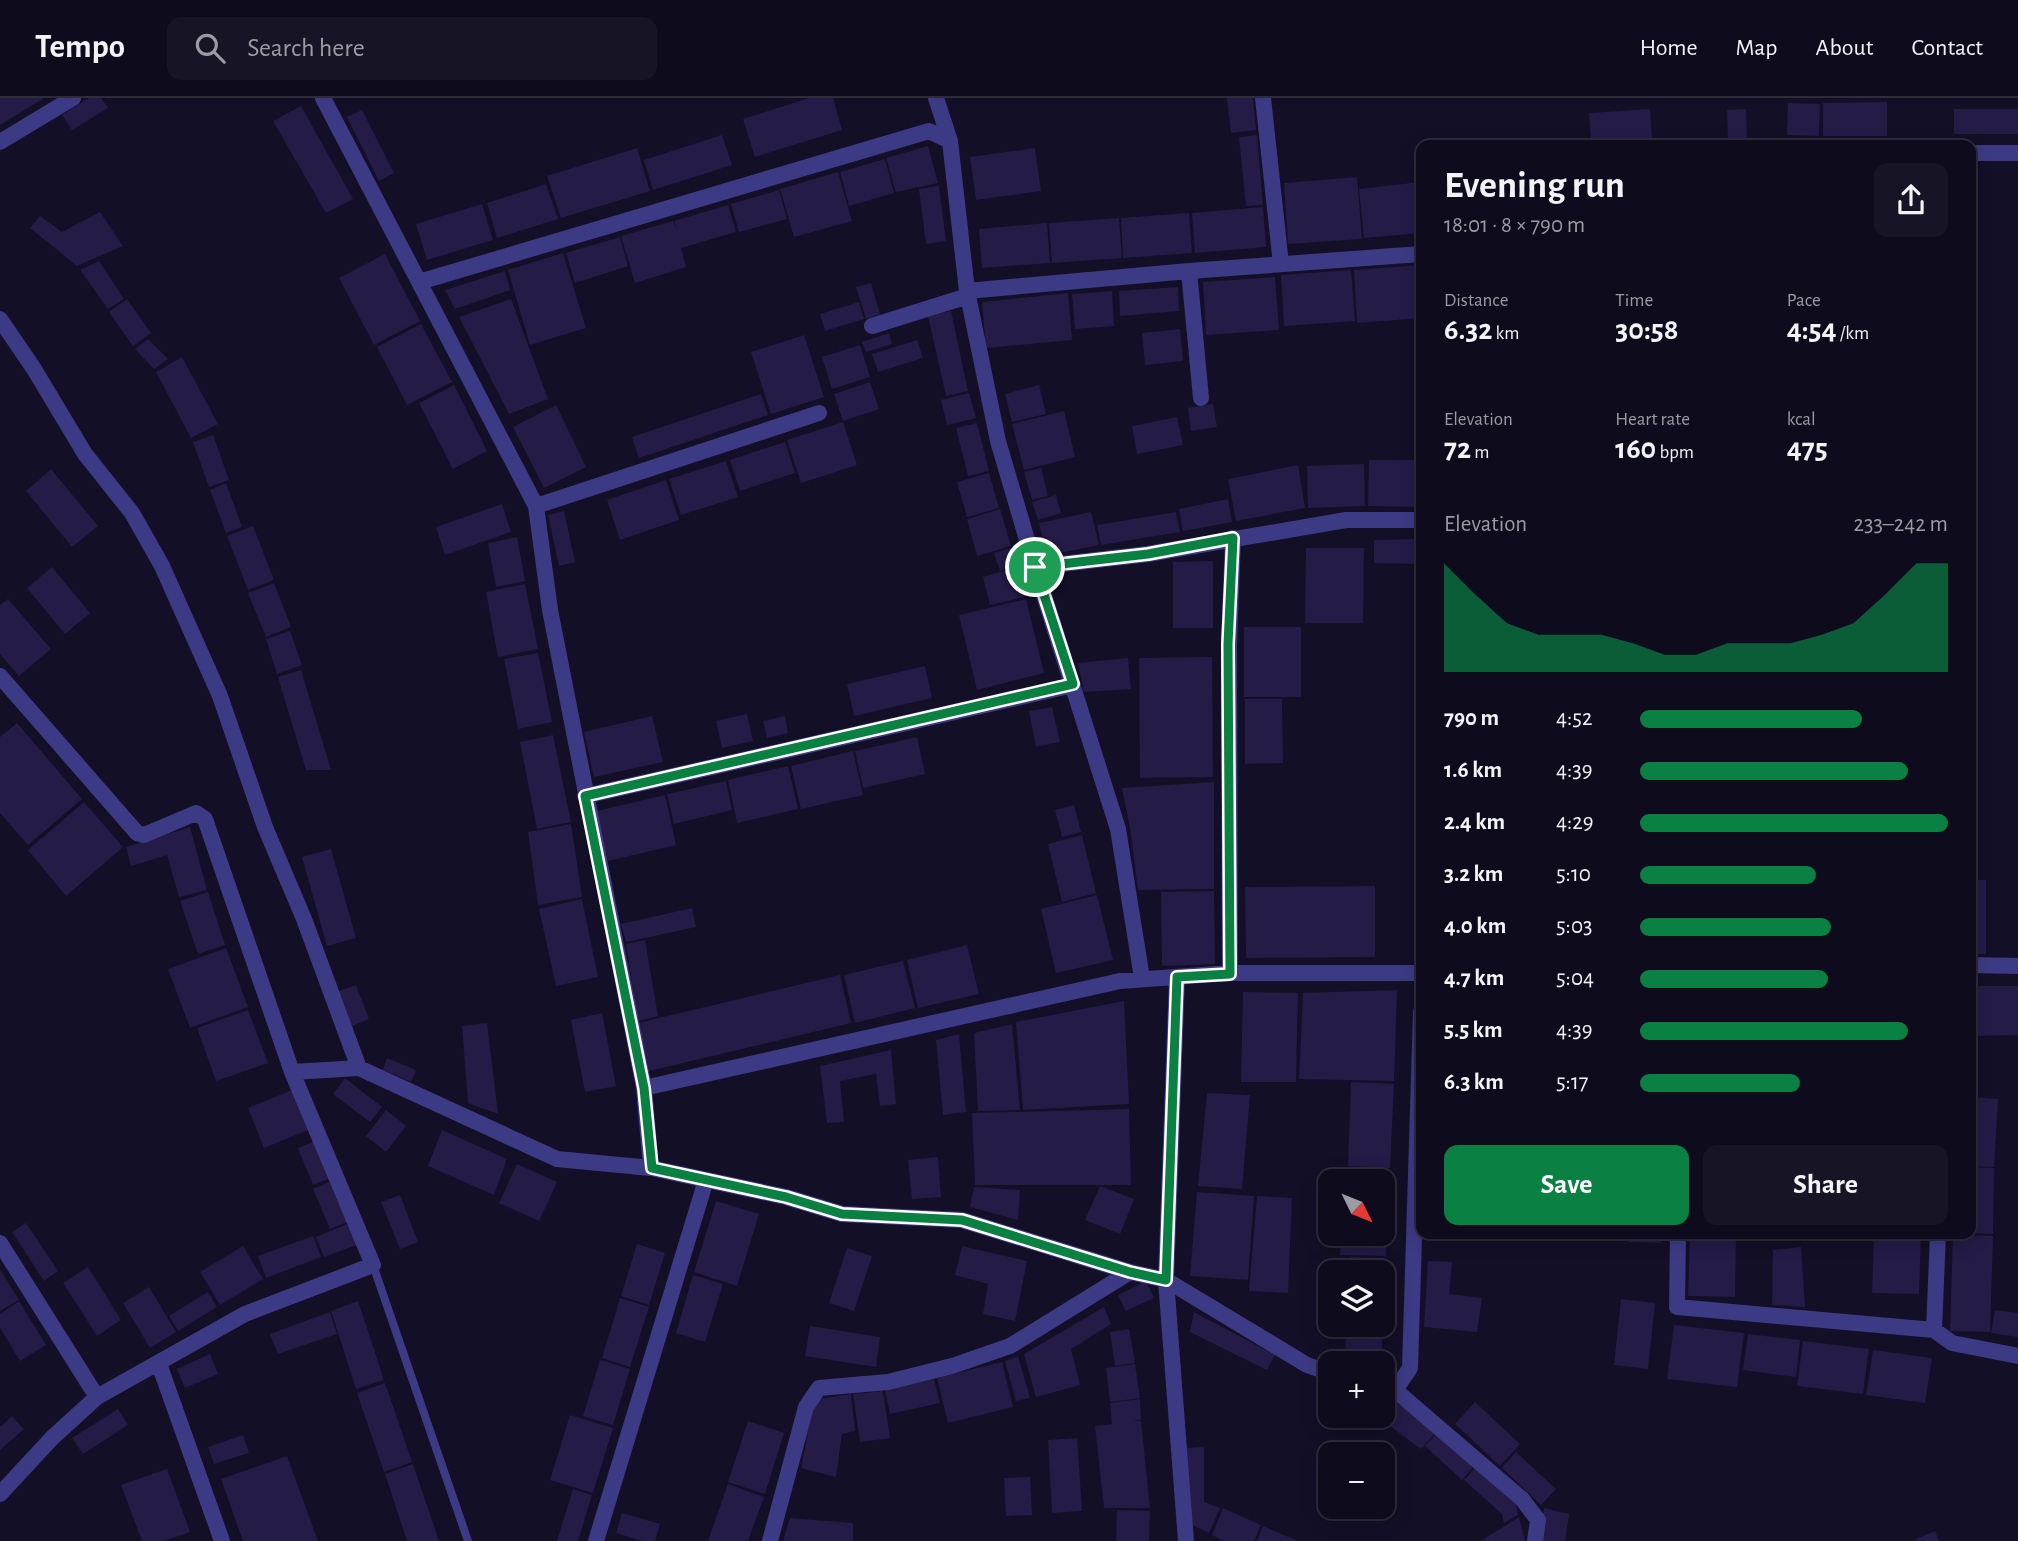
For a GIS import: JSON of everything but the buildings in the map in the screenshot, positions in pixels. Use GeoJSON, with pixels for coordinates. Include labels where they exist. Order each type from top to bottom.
{"type":"FeatureCollection","features":[{"type":"Feature","properties":{"kind":"street"},"geometry":{"type":"LineString","coordinates":[[0,142],[73,98]]}},
{"type":"Feature","properties":{"kind":"street"},"geometry":{"type":"LineString","coordinates":[[323,98],[536,506],[550,610],[644,1088],[652,1168]]}},
{"type":"Feature","properties":{"kind":"street"},"geometry":{"type":"LineString","coordinates":[[936,98],[950,141],[967,294],[998,441],[1118,829],[1142,978]]}},
{"type":"Feature","properties":{"kind":"street"},"geometry":{"type":"LineString","coordinates":[[1263,98],[1281,264]]}},
{"type":"Feature","properties":{"kind":"street"},"geometry":{"type":"LineString","coordinates":[[419,282],[929,131],[950,141]]}},
{"type":"Feature","properties":{"kind":"street"},"geometry":{"type":"LineString","coordinates":[[1976,153],[2018,153]]}},
{"type":"Feature","properties":{"kind":"street"},"geometry":{"type":"LineString","coordinates":[[872,326],[967,294],[1189,271],[1416,254]]}},
{"type":"Feature","properties":{"kind":"street"},"geometry":{"type":"LineString","coordinates":[[1189,271],[1200,398]]}},
{"type":"Feature","properties":{"kind":"street"},"geometry":{"type":"LineString","coordinates":[[0,319],[34,369],[85,454],[132,513],[162,566],[220,696],[265,827],[304,919],[359,1068]]}},
{"type":"Feature","properties":{"kind":"street"},"geometry":{"type":"LineString","coordinates":[[536,506],[820,413]]}},
{"type":"Feature","properties":{"kind":"street"},"geometry":{"type":"LineString","coordinates":[[1035,567],[1148,554],[1363,518],[1416,520]]}},
{"type":"Feature","properties":{"kind":"street"},"geometry":{"type":"LineString","coordinates":[[1230,974],[1228,644],[1233,538]]}},
{"type":"Feature","properties":{"kind":"street"},"geometry":{"type":"LineString","coordinates":[[0,676],[137,833],[144,835],[196,813],[205,819],[292,1072],[373,1265],[245,1314],[97,1397],[52,1438],[0,1494]]}},
{"type":"Feature","properties":{"kind":"street"},"geometry":{"type":"LineString","coordinates":[[585,796],[1073,684]]}},
{"type":"Feature","properties":{"kind":"street"},"geometry":{"type":"LineString","coordinates":[[1976,965],[2018,966]]}},
{"type":"Feature","properties":{"kind":"street"},"geometry":{"type":"LineString","coordinates":[[644,1088],[1120,981],[1230,974],[1416,973]]}},
{"type":"Feature","properties":{"kind":"street"},"geometry":{"type":"LineString","coordinates":[[1177,977],[1166,1280],[1186,1541]]}},
{"type":"Feature","properties":{"kind":"street"},"geometry":{"type":"LineString","coordinates":[[292,1072],[359,1068],[557,1159],[652,1168],[786,1197],[842,1214],[962,1220],[1130,1272],[1166,1280],[1307,1365],[1318,1369]]}},
{"type":"Feature","properties":{"kind":"street"},"geometry":{"type":"LineString","coordinates":[[1395,1383],[1410,1368],[1416,1174]]}},
{"type":"Feature","properties":{"kind":"street"},"geometry":{"type":"LineString","coordinates":[[596,1541],[706,1180]]}},
{"type":"Feature","properties":{"kind":"street"},"geometry":{"type":"LineString","coordinates":[[1678,1239],[1677,1307],[1934,1330],[1952,1343],[2018,1356]]}},
{"type":"Feature","properties":{"kind":"street"},"geometry":{"type":"LineString","coordinates":[[1934,1330],[1938,1239]]}},
{"type":"Feature","properties":{"kind":"street"},"geometry":{"type":"LineString","coordinates":[[0,1243],[97,1397]]}},
{"type":"Feature","properties":{"kind":"street"},"geometry":{"type":"LineString","coordinates":[[770,1541],[806,1407],[819,1388],[888,1382],[952,1366],[1010,1346],[1130,1272]]}},
{"type":"Feature","properties":{"kind":"street"},"geometry":{"type":"LineString","coordinates":[[159,1364],[222,1541]]}},
{"type":"Feature","properties":{"kind":"street"},"geometry":{"type":"LineString","coordinates":[[1395,1394],[1521,1499],[1538,1520],[1535,1541]]}},
{"type":"Feature","properties":{"kind":"lane"},"geometry":{"type":"LineString","coordinates":[[373,1265],[468,1541]]}},
{"type":"Feature","properties":{"kind":"route"},"geometry":{"type":"LineString","coordinates":[[1233,538],[1228,644],[1230,974],[1177,977],[1166,1280],[1130,1272],[962,1220],[842,1214],[786,1197],[652,1168],[644,1088],[585,796],[1073,684],[1035,567],[1148,554],[1233,538]]}}]}
